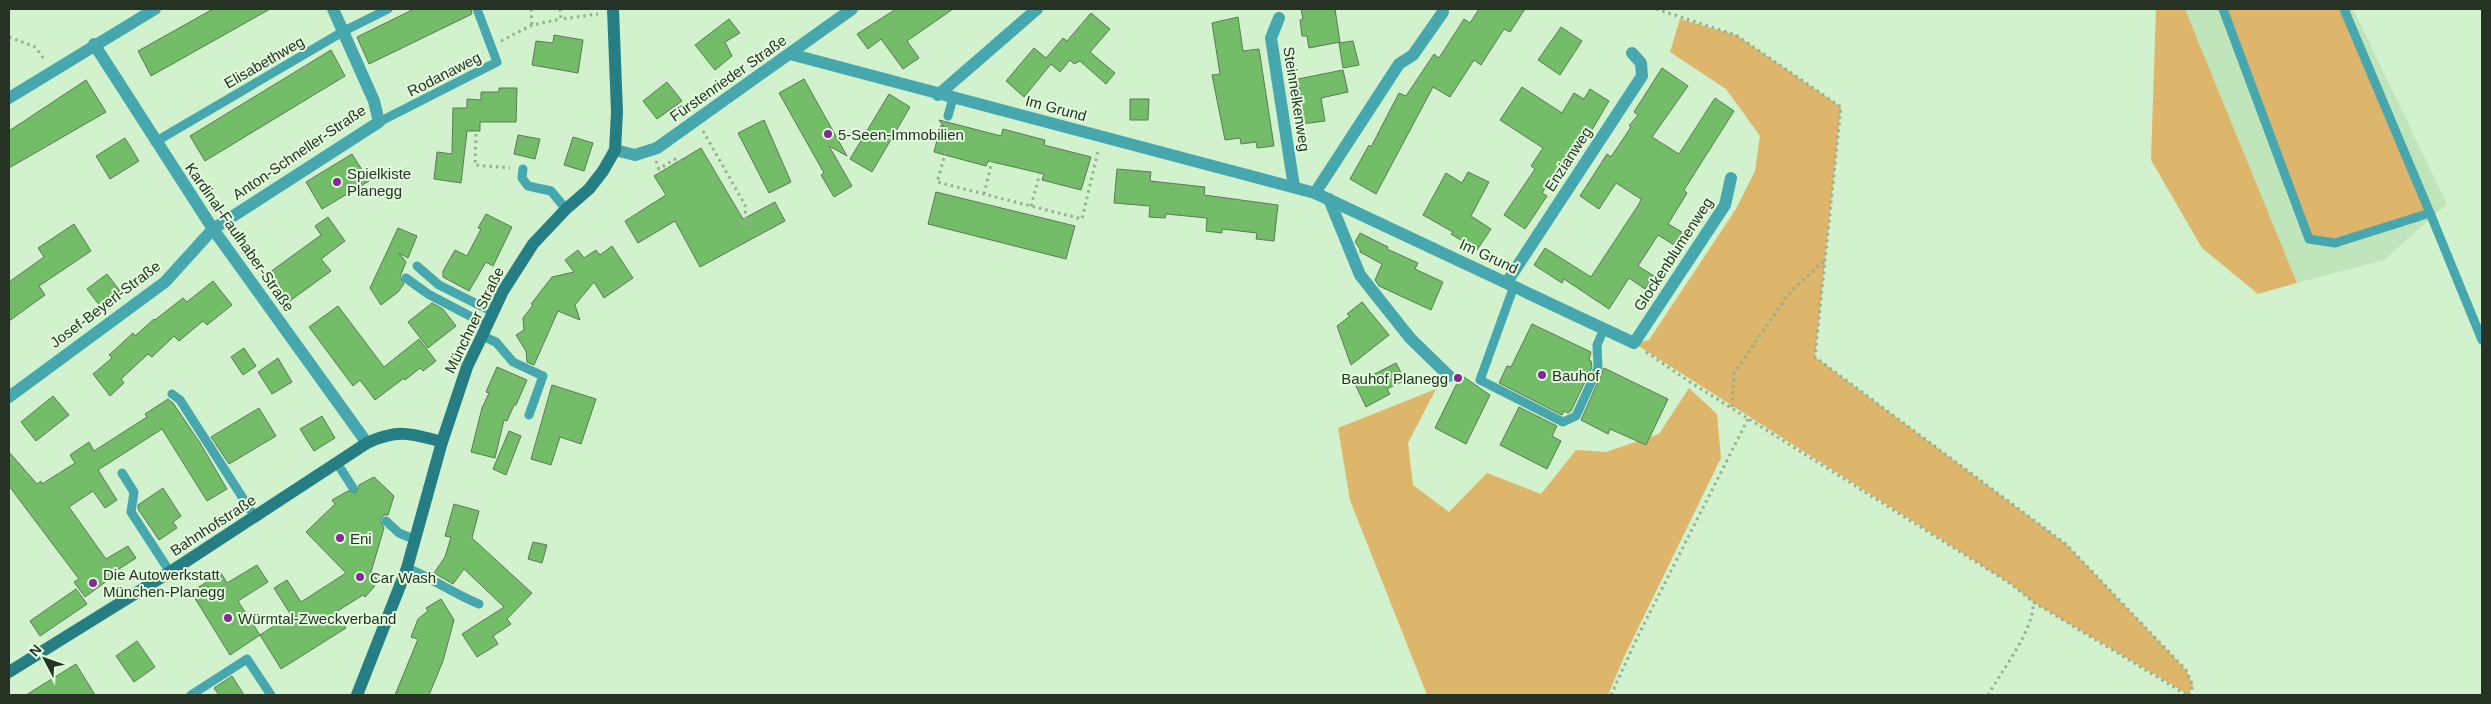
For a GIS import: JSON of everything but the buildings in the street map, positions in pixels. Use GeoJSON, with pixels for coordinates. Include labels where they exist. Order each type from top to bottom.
{"type":"FeatureCollection","features":[{"type":"Feature","properties":{"kind":"main road"},"geometry":{"type":"LineString","coordinates":[[613,9],[617,112],[615,150]]}},
{"type":"Feature","properties":{"kind":"main road","name":"Münchner Straße"},"geometry":{"type":"LineString","coordinates":[[357,695],[407,568],[442,442],[467,367],[484,330],[503,291],[534,244],[566,209],[589,189],[615,150]]}},
{"type":"Feature","properties":{"kind":"main road","name":"Bahnhofstraße"},"geometry":{"type":"LineString","coordinates":[[9,672],[170,572],[367,443],[385,434],[399,432],[442,442]]}},
{"type":"Feature","properties":{"kind":"street"},"geometry":{"type":"LineString","coordinates":[[9,98],[94,44],[155,9]]}},
{"type":"Feature","properties":{"kind":"street","name":"Anton-Schneller-Straße"},"geometry":{"type":"LineString","coordinates":[[213,229],[379,122],[374,101],[333,9]]}},
{"type":"Feature","properties":{"kind":"street","name":"Fürstenrieder Straße"},"geometry":{"type":"LineString","coordinates":[[615,150],[635,155],[657,148],[852,9]]}},
{"type":"Feature","properties":{"kind":"street"},"geometry":{"type":"LineString","coordinates":[[938,94],[1037,9]]}},
{"type":"Feature","properties":{"kind":"street"},"geometry":{"type":"LineString","coordinates":[[1315,193],[1399,64],[1413,55],[1443,12]]}},
{"type":"Feature","properties":{"kind":"street","name":"Steinnelkenweg"},"geometry":{"type":"LineString","coordinates":[[1279,18],[1270,38],[1294,187]]}},
{"type":"Feature","properties":{"kind":"street","name":"Kardinal-Faulhaber-Straße"},"geometry":{"type":"LineString","coordinates":[[94,44],[155,142],[213,229],[367,443]]}},
{"type":"Feature","properties":{"kind":"street","name":"Enzianweg"},"geometry":{"type":"LineString","coordinates":[[1510,284],[1642,76],[1641,63],[1632,53]]}},
{"type":"Feature","properties":{"kind":"street","name":"Im Grund"},"geometry":{"type":"LineString","coordinates":[[790,54],[1315,193],[1634,344]]}},
{"type":"Feature","properties":{"kind":"street","name":"Glockenblumenweg"},"geometry":{"type":"LineString","coordinates":[[1634,344],[1725,205],[1731,178]]}},
{"type":"Feature","properties":{"kind":"street"},"geometry":{"type":"LineString","coordinates":[[1329,199],[1360,275],[1410,338],[1449,376]]}},
{"type":"Feature","properties":{"kind":"street","name":"Josef-Beyerl-Straße"},"geometry":{"type":"LineString","coordinates":[[9,397],[165,282],[213,229]]}},
{"type":"Feature","properties":{"kind":"lane","name":"Elisabethweg"},"geometry":{"type":"LineString","coordinates":[[155,142],[344,31],[388,9]]}},
{"type":"Feature","properties":{"kind":"lane","name":"Rodanaweg"},"geometry":{"type":"LineString","coordinates":[[379,122],[497,62],[477,9]]}},
{"type":"Feature","properties":{"kind":"lane"},"geometry":{"type":"LineString","coordinates":[[2223,9],[2308,239],[2335,243],[2430,213]]}},
{"type":"Feature","properties":{"kind":"lane"},"geometry":{"type":"LineString","coordinates":[[2344,9],[2482,340]]}},
{"type":"Feature","properties":{"kind":"lane"},"geometry":{"type":"LineString","coordinates":[[948,116],[956,99]]}},
{"type":"Feature","properties":{"kind":"lane"},"geometry":{"type":"LineString","coordinates":[[523,169],[522,178],[528,186],[551,191],[566,209]]}},
{"type":"Feature","properties":{"kind":"lane"},"geometry":{"type":"LineString","coordinates":[[417,266],[439,285],[493,312]]}},
{"type":"Feature","properties":{"kind":"lane"},"geometry":{"type":"LineString","coordinates":[[406,278],[484,330],[513,362],[543,376],[529,415]]}},
{"type":"Feature","properties":{"kind":"lane"},"geometry":{"type":"LineString","coordinates":[[1510,284],[1480,380],[1563,422],[1576,416],[1598,368],[1598,345],[1604,329]]}},
{"type":"Feature","properties":{"kind":"lane"},"geometry":{"type":"LineString","coordinates":[[172,394],[180,400],[255,517]]}},
{"type":"Feature","properties":{"kind":"lane"},"geometry":{"type":"LineString","coordinates":[[337,463],[354,488]]}},
{"type":"Feature","properties":{"kind":"lane"},"geometry":{"type":"LineString","coordinates":[[122,473],[134,492],[131,512],[170,572]]}},
{"type":"Feature","properties":{"kind":"lane"},"geometry":{"type":"LineString","coordinates":[[386,521],[399,533],[416,540]]}},
{"type":"Feature","properties":{"kind":"lane"},"geometry":{"type":"LineString","coordinates":[[407,568],[423,574],[458,596],[479,604]]}},
{"type":"Feature","properties":{"kind":"lane"},"geometry":{"type":"LineString","coordinates":[[191,695],[247,658],[271,695]]}},
{"type":"Feature","properties":{"kind":"path"},"geometry":{"type":"LineString","coordinates":[[531,9],[532,26]]}},
{"type":"Feature","properties":{"kind":"path"},"geometry":{"type":"LineString","coordinates":[[560,9],[561,19]]}},
{"type":"Feature","properties":{"kind":"path"},"geometry":{"type":"LineString","coordinates":[[1634,344],[1690,382],[1749,417],[2011,584],[2033,602],[2188,695],[2193,686],[2186,670],[2066,544],[1815,357],[1841,107],[1736,35],[1656,9]]}},
{"type":"Feature","properties":{"kind":"path"},"geometry":{"type":"LineString","coordinates":[[492,46],[532,26],[561,19],[599,14]]}},
{"type":"Feature","properties":{"kind":"path"},"geometry":{"type":"LineString","coordinates":[[9,38],[35,47],[52,71]]}},
{"type":"Feature","properties":{"kind":"path"},"geometry":{"type":"LineString","coordinates":[[956,99],[938,182],[984,194],[1082,219],[1102,137]]}},
{"type":"Feature","properties":{"kind":"path"},"geometry":{"type":"LineString","coordinates":[[697,120],[745,205],[746,228]]}},
{"type":"Feature","properties":{"kind":"path"},"geometry":{"type":"LineString","coordinates":[[476,134],[475,165],[523,169]]}},
{"type":"Feature","properties":{"kind":"path"},"geometry":{"type":"LineString","coordinates":[[984,194],[992,161]]}},
{"type":"Feature","properties":{"kind":"path"},"geometry":{"type":"LineString","coordinates":[[1031,206],[1040,173]]}},
{"type":"Feature","properties":{"kind":"path"},"geometry":{"type":"LineString","coordinates":[[1732,407],[1734,373],[1790,292],[1825,260]]}},
{"type":"Feature","properties":{"kind":"path"},"geometry":{"type":"LineString","coordinates":[[1611,695],[1637,638],[1749,417]]}},
{"type":"Feature","properties":{"kind":"path"},"geometry":{"type":"LineString","coordinates":[[1988,695],[2026,631],[2033,616],[2033,602]]}},
{"type":"Feature","properties":{"kind":"shaded area"},"geometry":{"type":"Polygon","coordinates":[[[2156,9],[2185,9],[2297,283],[2258,294],[2202,248],[2151,160],[2156,9]]]}},
{"type":"Feature","properties":{"kind":"shaded area"},"geometry":{"type":"Polygon","coordinates":[[[2185,9],[2353,9],[2447,204],[2384,260],[2297,283],[2185,9]]]}},
{"type":"Feature","properties":{"kind":"shaded area"},"geometry":{"type":"Polygon","coordinates":[[[2223,9],[2344,9],[2430,213],[2335,243],[2309,239],[2223,9]]]}},
{"type":"Feature","properties":{"kind":"shaded area"},"geometry":{"type":"Polygon","coordinates":[[[1680,19],[1736,35],[1841,107],[1815,357],[2066,544],[2186,670],[2193,686],[2189,695],[2033,602],[2011,584],[1634,343],[1649,340],[1736,209],[1755,171],[1760,136],[1726,89],[1670,52],[1680,19]]]}},
{"type":"Feature","properties":{"kind":"shaded area"},"geometry":{"type":"Polygon","coordinates":[[[1689,388],[1717,414],[1721,458],[1624,657],[1608,695],[1427,695],[1350,500],[1338,428],[1436,389],[1408,443],[1413,485],[1449,512],[1487,473],[1541,494],[1576,450],[1606,452],[1659,434],[1689,388]]]}},
{"type":"Feature","properties":{"kind":"place","name":"5-Seen-Immobilien"},"geometry":{"type":"Point","coordinates":[828,134]}},
{"type":"Feature","properties":{"kind":"place","name":"Spielkiste Planegg"},"geometry":{"type":"Point","coordinates":[337,182]}},
{"type":"Feature","properties":{"kind":"place","name":"Bauhof"},"geometry":{"type":"Point","coordinates":[1542,375]}},
{"type":"Feature","properties":{"kind":"place","name":"Bauhof Planegg"},"geometry":{"type":"Point","coordinates":[1458,378]}},
{"type":"Feature","properties":{"kind":"place","name":"Eni"},"geometry":{"type":"Point","coordinates":[340,538]}},
{"type":"Feature","properties":{"kind":"place","name":"Car Wash"},"geometry":{"type":"Point","coordinates":[360,577]}},
{"type":"Feature","properties":{"kind":"place","name":"Die Autowerkstatt München-Planegg"},"geometry":{"type":"Point","coordinates":[93,583]}},
{"type":"Feature","properties":{"kind":"place","name":"Würmtal-Zweckverband"},"geometry":{"type":"Point","coordinates":[228,618]}}]}
